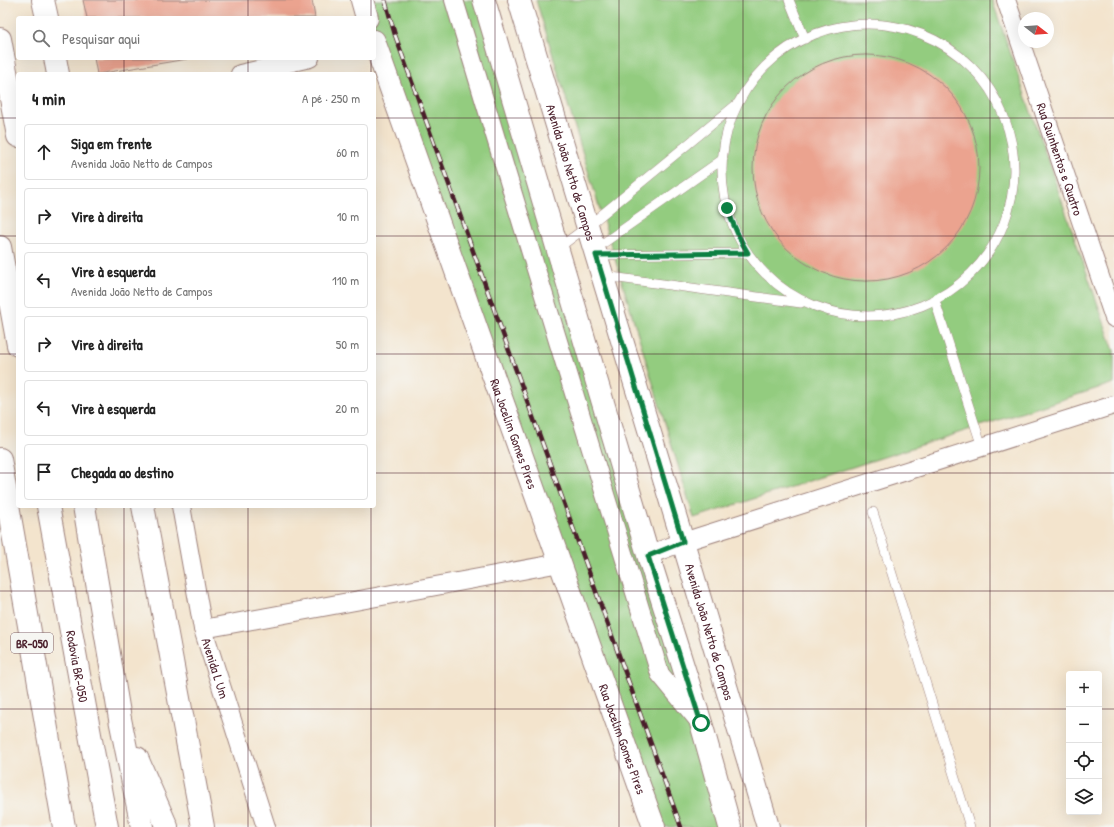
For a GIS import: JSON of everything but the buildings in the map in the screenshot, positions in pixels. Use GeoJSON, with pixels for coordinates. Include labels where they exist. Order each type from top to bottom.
{"type":"FeatureCollection","features":[{"type":"Feature","properties":{"kind":"main road"},"geometry":{"type":"LineString","coordinates":[[43,0],[47,16]]}},
{"type":"Feature","properties":{"kind":"main road"},"geometry":{"type":"LineString","coordinates":[[362,0],[366,16]]}},
{"type":"Feature","properties":{"kind":"main road"},"geometry":{"type":"LineString","coordinates":[[484,0],[648,556],[701,723],[730,827]]}},
{"type":"Feature","properties":{"kind":"main road","name":"Avenida João Netto de Campos"},"geometry":{"type":"LineString","coordinates":[[519,0],[768,827]]}},
{"type":"Feature","properties":{"kind":"main road"},"geometry":{"type":"LineString","coordinates":[[0,39],[16,125]]}},
{"type":"Feature","properties":{"kind":"main road","name":"Rua Jocelim Gomes Pires"},"geometry":{"type":"LineString","coordinates":[[376,48],[654,827]]}},
{"type":"Feature","properties":{"kind":"main road"},"geometry":{"type":"LineString","coordinates":[[55,60],[58,72]]}},
{"type":"Feature","properties":{"kind":"main road"},"geometry":{"type":"LineString","coordinates":[[0,247],[16,334]]}},
{"type":"Feature","properties":{"kind":"main road","name":"BR-050"},"geometry":{"type":"LineString","coordinates":[[0,459],[3,484],[64,827]]}},
{"type":"Feature","properties":{"kind":"main road","name":"Rodovia BR-050"},"geometry":{"type":"LineString","coordinates":[[48,508],[107,827]]}},
{"type":"Feature","properties":{"kind":"main road"},"geometry":{"type":"LineString","coordinates":[[84,508],[120,719],[142,827]]}},
{"type":"Feature","properties":{"kind":"main road"},"geometry":{"type":"LineString","coordinates":[[143,508],[203,827]]}},
{"type":"Feature","properties":{"kind":"main road"},"geometry":{"type":"LineString","coordinates":[[120,719],[167,827]]}},
{"type":"Feature","properties":{"kind":"street"},"geometry":{"type":"LineString","coordinates":[[454,0],[496,142],[660,674],[701,723]]}},
{"type":"Feature","properties":{"kind":"street","name":"Rua Quinhentos e Quatro"},"geometry":{"type":"LineString","coordinates":[[1006,0],[1114,318]]}},
{"type":"Feature","properties":{"kind":"street"},"geometry":{"type":"LineString","coordinates":[[249,72],[301,60]]}},
{"type":"Feature","properties":{"kind":"street"},"geometry":{"type":"LineString","coordinates":[[648,556],[683,542],[1114,405]]}},
{"type":"Feature","properties":{"kind":"street","name":"Avenida L Um"},"geometry":{"type":"LineString","coordinates":[[181,508],[203,628],[266,827]]}},
{"type":"Feature","properties":{"kind":"street"},"geometry":{"type":"LineString","coordinates":[[203,628],[560,563]]}},
{"type":"Feature","properties":{"kind":"lane"},"geometry":{"type":"LineString","coordinates":[[789,0],[805,39]]}},
{"type":"Feature","properties":{"kind":"lane"},"geometry":{"type":"LineString","coordinates":[[873,24],[913,31],[940,43],[968,63],[980,76],[999,105],[1010,138],[1014,173],[1009,207],[1004,224],[987,255],[976,269],[950,292],[920,307],[904,312],[872,317],[840,314],[823,310],[808,304],[791,295],[760,269],[748,253],[733,224],[727,208],[723,176],[723,159],[726,139],[730,126],[740,102],[761,72],[774,59],[805,39],[832,29],[855,25],[873,24]]}},
{"type":"Feature","properties":{"kind":"lane"},"geometry":{"type":"LineString","coordinates":[[557,249],[588,226],[740,102]]}},
{"type":"Feature","properties":{"kind":"lane"},"geometry":{"type":"LineString","coordinates":[[595,252],[723,159]]}},
{"type":"Feature","properties":{"kind":"lane"},"geometry":{"type":"LineString","coordinates":[[595,252],[748,253]]}},
{"type":"Feature","properties":{"kind":"lane"},"geometry":{"type":"LineString","coordinates":[[602,276],[808,304]]}},
{"type":"Feature","properties":{"kind":"lane"},"geometry":{"type":"LineString","coordinates":[[935,300],[982,447]]}},
{"type":"Feature","properties":{"kind":"lane"},"geometry":{"type":"LineString","coordinates":[[873,512],[970,827]]}},
{"type":"Feature","properties":{"kind":"green space"},"geometry":{"type":"Polygon","coordinates":[[[363,0],[484,0],[731,827],[654,827],[376,47],[376,16],[373,16],[363,0]]]}},
{"type":"Feature","properties":{"kind":"green space"},"geometry":{"type":"Polygon","coordinates":[[[536,0],[992,0],[1114,351],[1114,383],[694,518],[536,0]]]}},
{"type":"Feature","properties":{"kind":"railway"},"geometry":{"type":"LineString","coordinates":[[385,0],[395,35],[681,827]]}},
{"type":"Feature","properties":{"kind":"route"},"geometry":{"type":"LineString","coordinates":[[701,723],[648,556],[683,542],[596,255],[748,253],[740,239],[727,208]]}}]}
